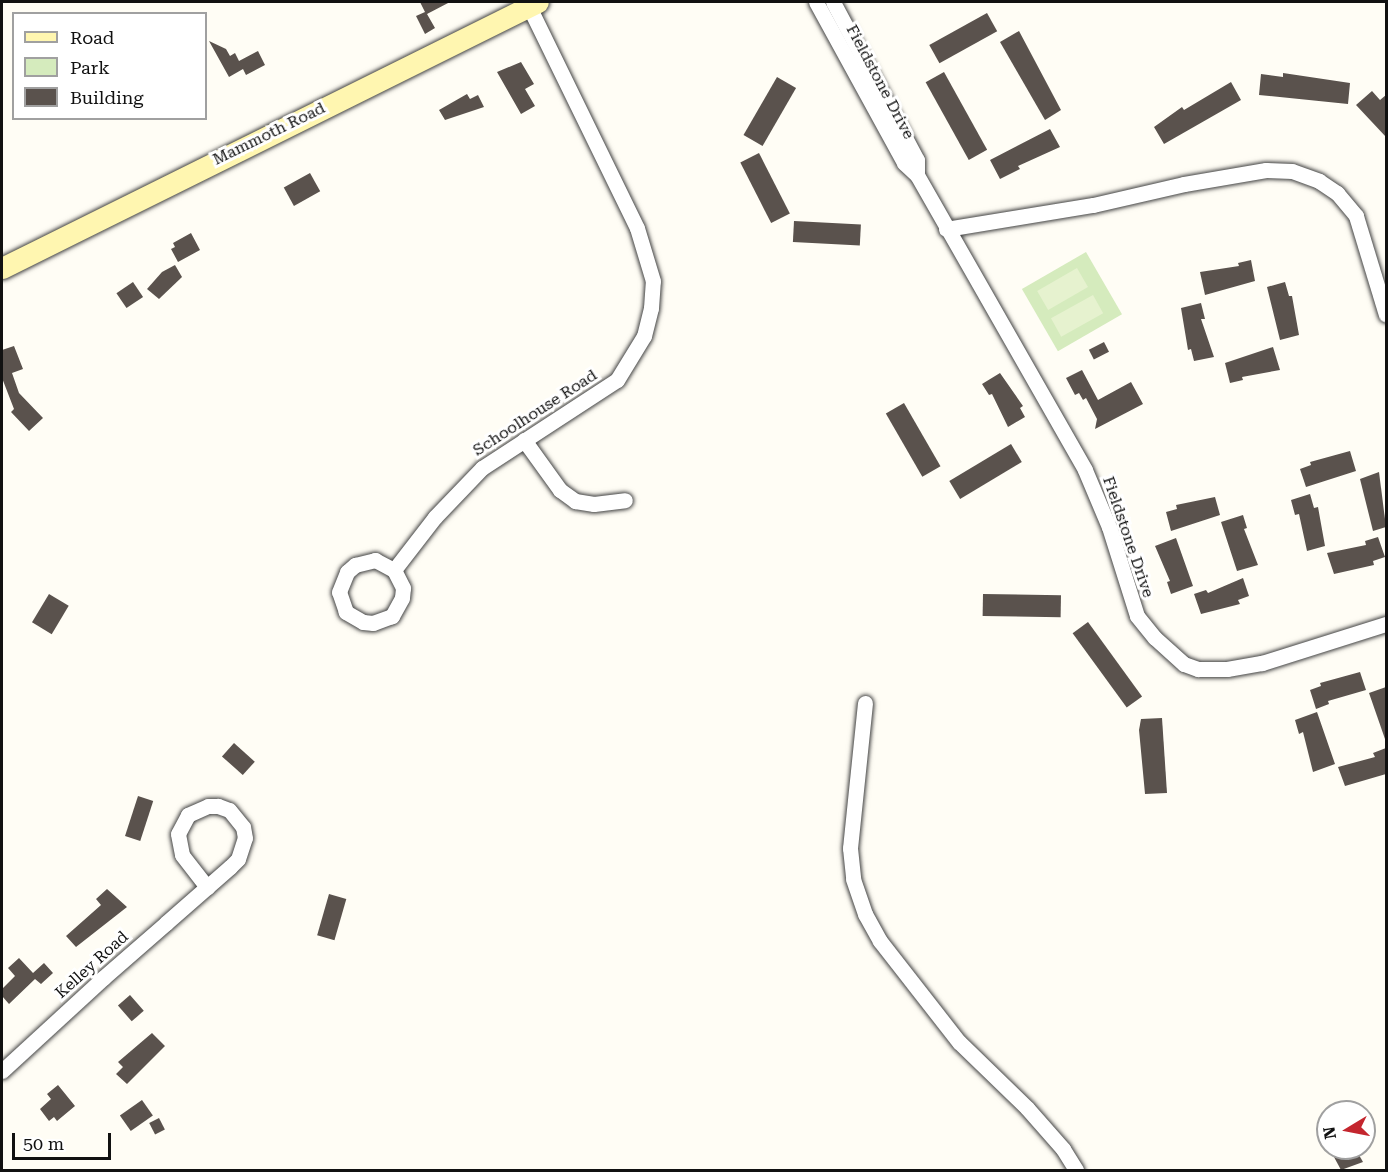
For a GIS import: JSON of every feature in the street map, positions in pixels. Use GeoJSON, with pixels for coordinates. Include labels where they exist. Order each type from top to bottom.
{"type":"FeatureCollection","features":[{"type":"Feature","properties":{"kind":"main road","name":"Mammoth Road"},"geometry":{"type":"LineString","coordinates":[[2,268],[531,3]]}},
{"type":"Feature","properties":{"kind":"street","name":"Fieldstone Drive"},"geometry":{"type":"LineString","coordinates":[[816,2],[904,163],[917,175],[1085,470],[1109,527],[1137,616],[1175,656],[1198,669],[1242,668],[1386,624]]}},
{"type":"Feature","properties":{"kind":"street","name":"Fieldstone Drive"},"geometry":{"type":"LineString","coordinates":[[833,2],[917,160],[917,175]]}},
{"type":"Feature","properties":{"kind":"street","name":"Schoolhouse Road"},"geometry":{"type":"LineString","coordinates":[[394,570],[464,486],[524,440],[616,380],[644,336],[653,280],[637,228],[531,3]]}},
{"type":"Feature","properties":{"kind":"street"},"geometry":{"type":"LineString","coordinates":[[946,229],[1093,205],[1184,184],[1266,170],[1292,171],[1319,181],[1338,193],[1356,216],[1386,315]]}},
{"type":"Feature","properties":{"kind":"street"},"geometry":{"type":"LineString","coordinates":[[524,440],[560,490],[575,501],[594,504],[625,500]]}},
{"type":"Feature","properties":{"kind":"street"},"geometry":{"type":"LineString","coordinates":[[375,560],[394,570],[403,588],[402,598],[392,616],[373,624],[363,622],[346,612],[339,592],[347,572],[364,561],[375,560]]}},
{"type":"Feature","properties":{"kind":"street"},"geometry":{"type":"LineString","coordinates":[[865,703],[850,848],[853,879],[865,914],[880,941],[959,1042],[1027,1108],[1063,1149],[1076,1170]]}},
{"type":"Feature","properties":{"kind":"street","name":"Kelley Road"},"geometry":{"type":"LineString","coordinates":[[2,1071],[207,887],[238,859],[243,849],[243,827],[237,818],[218,806],[208,806],[188,815],[178,834],[182,855],[207,887]]}},
{"type":"Feature","properties":{"kind":"green space"},"geometry":{"type":"Polygon","coordinates":[[[1086,252],[1122,314],[1058,351],[1022,289],[1086,252]]]}},
{"type":"Feature","properties":{"kind":"green space"},"geometry":{"type":"Polygon","coordinates":[[[1077,268],[1088,287],[1048,310],[1037,291],[1077,268]]]}},
{"type":"Feature","properties":{"kind":"green space"},"geometry":{"type":"Polygon","coordinates":[[[1093,295],[1103,313],[1061,337],[1051,318],[1093,295]]]}},
{"type":"Feature","properties":{"kind":"building"},"geometry":{"type":"Polygon","coordinates":[[[420,2],[450,2],[427,14],[435,28],[425,34],[416,16],[425,12],[420,2]]]}},
{"type":"Feature","properties":{"kind":"building"},"geometry":{"type":"Polygon","coordinates":[[[987,13],[997,31],[939,63],[929,45],[987,13]]]}},
{"type":"Feature","properties":{"kind":"building"},"geometry":{"type":"Polygon","coordinates":[[[1019,31],[1061,110],[1045,120],[1000,42],[1019,31]]]}},
{"type":"Feature","properties":{"kind":"building"},"geometry":{"type":"Polygon","coordinates":[[[209,41],[226,49],[230,56],[235,53],[239,61],[258,51],[265,65],[246,75],[243,69],[229,77],[209,41]]]}},
{"type":"Feature","properties":{"kind":"building"},"geometry":{"type":"Polygon","coordinates":[[[521,62],[534,84],[525,89],[535,106],[521,114],[497,72],[521,62]]]}},
{"type":"Feature","properties":{"kind":"building"},"geometry":{"type":"Polygon","coordinates":[[[944,72],[987,150],[969,160],[926,82],[944,72]]]}},
{"type":"Feature","properties":{"kind":"building"},"geometry":{"type":"Polygon","coordinates":[[[1283,73],[1350,83],[1348,104],[1259,95],[1261,74],[1283,77],[1283,73]]]}},
{"type":"Feature","properties":{"kind":"building"},"geometry":{"type":"Polygon","coordinates":[[[777,77],[796,88],[763,146],[744,135],[777,77]]]}},
{"type":"Feature","properties":{"kind":"building"},"geometry":{"type":"Polygon","coordinates":[[[1231,82],[1241,100],[1164,144],[1154,127],[1182,107],[1184,110],[1231,82]]]}},
{"type":"Feature","properties":{"kind":"building"},"geometry":{"type":"Polygon","coordinates":[[[1372,91],[1380,100],[1386,95],[1386,137],[1356,105],[1372,91]]]}},
{"type":"Feature","properties":{"kind":"building"},"geometry":{"type":"Polygon","coordinates":[[[467,94],[470,99],[478,95],[484,107],[445,120],[439,110],[467,94]]]}},
{"type":"Feature","properties":{"kind":"building"},"geometry":{"type":"Polygon","coordinates":[[[1050,129],[1060,147],[1018,166],[1020,169],[1000,179],[990,160],[1050,129]]]}},
{"type":"Feature","properties":{"kind":"building"},"geometry":{"type":"Polygon","coordinates":[[[759,153],[790,214],[771,223],[740,163],[759,153]]]}},
{"type":"Feature","properties":{"kind":"building"},"geometry":{"type":"Polygon","coordinates":[[[310,173],[320,191],[294,206],[284,188],[310,173]]]}},
{"type":"Feature","properties":{"kind":"building"},"geometry":{"type":"Polygon","coordinates":[[[794,221],[861,225],[860,245],[793,242],[794,221]]]}},
{"type":"Feature","properties":{"kind":"building"},"geometry":{"type":"Polygon","coordinates":[[[191,233],[200,250],[178,262],[171,249],[175,247],[173,243],[191,233]]]}},
{"type":"Feature","properties":{"kind":"building"},"geometry":{"type":"Polygon","coordinates":[[[1251,260],[1255,281],[1205,295],[1200,272],[1239,266],[1238,263],[1251,260]]]}},
{"type":"Feature","properties":{"kind":"building"},"geometry":{"type":"Polygon","coordinates":[[[175,265],[182,277],[159,299],[147,289],[162,272],[175,265]]]}},
{"type":"Feature","properties":{"kind":"building"},"geometry":{"type":"Polygon","coordinates":[[[133,282],[143,297],[126,308],[116,293],[133,282]]]}},
{"type":"Feature","properties":{"kind":"building"},"geometry":{"type":"Polygon","coordinates":[[[1285,282],[1289,296],[1292,296],[1299,335],[1280,340],[1267,287],[1285,282]]]}},
{"type":"Feature","properties":{"kind":"building"},"geometry":{"type":"Polygon","coordinates":[[[1201,303],[1205,319],[1201,319],[1214,357],[1194,361],[1191,349],[1188,350],[1181,308],[1201,303]]]}},
{"type":"Feature","properties":{"kind":"building"},"geometry":{"type":"Polygon","coordinates":[[[1104,342],[1109,352],[1094,360],[1089,350],[1104,342]]]}},
{"type":"Feature","properties":{"kind":"building"},"geometry":{"type":"Polygon","coordinates":[[[14,346],[23,369],[12,373],[19,393],[43,418],[29,431],[11,412],[14,409],[2,378],[2,350],[14,346]]]}},
{"type":"Feature","properties":{"kind":"building"},"geometry":{"type":"Polygon","coordinates":[[[1273,347],[1280,370],[1242,377],[1243,380],[1230,383],[1225,363],[1273,347]]]}},
{"type":"Feature","properties":{"kind":"building"},"geometry":{"type":"Polygon","coordinates":[[[1082,370],[1098,400],[1131,382],[1143,404],[1095,429],[1097,419],[1086,398],[1083,400],[1079,393],[1075,395],[1066,378],[1082,370]]]}},
{"type":"Feature","properties":{"kind":"building"},"geometry":{"type":"Polygon","coordinates":[[[1000,373],[1023,406],[1020,408],[1025,417],[1008,427],[992,394],[989,395],[982,384],[1000,373]]]}},
{"type":"Feature","properties":{"kind":"building"},"geometry":{"type":"Polygon","coordinates":[[[904,403],[940,466],[922,477],[886,414],[904,403]]]}},
{"type":"Feature","properties":{"kind":"building"},"geometry":{"type":"Polygon","coordinates":[[[1011,444],[1022,462],[960,499],[949,481],[1011,444]]]}},
{"type":"Feature","properties":{"kind":"building"},"geometry":{"type":"Polygon","coordinates":[[[1350,451],[1356,471],[1306,487],[1300,469],[1311,465],[1310,462],[1350,451]]]}},
{"type":"Feature","properties":{"kind":"building"},"geometry":{"type":"Polygon","coordinates":[[[1379,472],[1386,527],[1373,531],[1360,479],[1379,472]]]}},
{"type":"Feature","properties":{"kind":"building"},"geometry":{"type":"Polygon","coordinates":[[[1310,494],[1314,508],[1318,507],[1325,546],[1307,551],[1299,514],[1295,515],[1291,500],[1310,494]]]}},
{"type":"Feature","properties":{"kind":"building"},"geometry":{"type":"Polygon","coordinates":[[[1215,497],[1220,515],[1171,531],[1166,512],[1177,509],[1176,505],[1215,497]]]}},
{"type":"Feature","properties":{"kind":"building"},"geometry":{"type":"Polygon","coordinates":[[[1243,515],[1247,528],[1244,529],[1258,565],[1237,571],[1221,522],[1243,515]]]}},
{"type":"Feature","properties":{"kind":"building"},"geometry":{"type":"Polygon","coordinates":[[[1378,537],[1385,557],[1373,561],[1374,565],[1334,574],[1327,553],[1366,545],[1365,541],[1378,537]]]}},
{"type":"Feature","properties":{"kind":"building"},"geometry":{"type":"Polygon","coordinates":[[[1176,538],[1193,586],[1171,594],[1167,582],[1170,581],[1155,546],[1176,538]]]}},
{"type":"Feature","properties":{"kind":"building"},"geometry":{"type":"Polygon","coordinates":[[[1243,578],[1249,596],[1238,600],[1240,604],[1201,614],[1194,594],[1206,590],[1208,593],[1243,578]]]}},
{"type":"Feature","properties":{"kind":"building"},"geometry":{"type":"Polygon","coordinates":[[[49,594],[69,606],[52,634],[32,622],[49,594]]]}},
{"type":"Feature","properties":{"kind":"building"},"geometry":{"type":"Polygon","coordinates":[[[983,594],[1061,595],[1061,617],[983,616],[983,594]]]}},
{"type":"Feature","properties":{"kind":"building"},"geometry":{"type":"Polygon","coordinates":[[[1088,622],[1142,696],[1127,708],[1073,633],[1088,622]]]}},
{"type":"Feature","properties":{"kind":"building"},"geometry":{"type":"Polygon","coordinates":[[[1360,672],[1366,690],[1328,701],[1329,704],[1316,709],[1310,690],[1321,686],[1320,683],[1360,672]]]}},
{"type":"Feature","properties":{"kind":"building"},"geometry":{"type":"Polygon","coordinates":[[[1386,687],[1386,738],[1385,739],[1369,693],[1386,687]]]}},
{"type":"Feature","properties":{"kind":"building"},"geometry":{"type":"Polygon","coordinates":[[[1317,712],[1335,764],[1313,772],[1303,732],[1299,734],[1295,720],[1317,712]]]}},
{"type":"Feature","properties":{"kind":"building"},"geometry":{"type":"Polygon","coordinates":[[[1162,718],[1167,793],[1145,794],[1139,730],[1141,719],[1162,718]]]}},
{"type":"Feature","properties":{"kind":"building"},"geometry":{"type":"Polygon","coordinates":[[[234,743],[255,762],[243,775],[222,756],[234,743]]]}},
{"type":"Feature","properties":{"kind":"building"},"geometry":{"type":"Polygon","coordinates":[[[1386,748],[1386,774],[1345,786],[1338,767],[1375,757],[1373,753],[1386,748]]]}},
{"type":"Feature","properties":{"kind":"building"},"geometry":{"type":"Polygon","coordinates":[[[138,796],[153,801],[140,841],[125,836],[138,796]]]}},
{"type":"Feature","properties":{"kind":"building"},"geometry":{"type":"Polygon","coordinates":[[[107,889],[127,907],[76,947],[66,936],[101,905],[96,899],[107,889]]]}},
{"type":"Feature","properties":{"kind":"building"},"geometry":{"type":"Polygon","coordinates":[[[329,894],[346,899],[334,940],[317,935],[329,894]]]}},
{"type":"Feature","properties":{"kind":"building"},"geometry":{"type":"Polygon","coordinates":[[[19,958],[33,973],[44,963],[53,973],[41,984],[35,979],[9,1004],[2,996],[2,989],[15,976],[8,968],[19,958]]]}},
{"type":"Feature","properties":{"kind":"building"},"geometry":{"type":"Polygon","coordinates":[[[130,995],[144,1011],[132,1021],[118,1005],[130,995]]]}},
{"type":"Feature","properties":{"kind":"building"},"geometry":{"type":"Polygon","coordinates":[[[152,1033],[165,1046],[127,1084],[116,1074],[123,1067],[118,1062],[152,1033]]]}},
{"type":"Feature","properties":{"kind":"building"},"geometry":{"type":"Polygon","coordinates":[[[58,1085],[75,1106],[57,1121],[54,1117],[49,1121],[40,1109],[51,1099],[47,1094],[58,1085]]]}},
{"type":"Feature","properties":{"kind":"building"},"geometry":{"type":"Polygon","coordinates":[[[142,1100],[153,1116],[131,1131],[120,1115],[142,1100]]]}},
{"type":"Feature","properties":{"kind":"building"},"geometry":{"type":"Polygon","coordinates":[[[159,1118],[165,1130],[155,1135],[149,1123],[159,1118]]]}},
{"type":"Feature","properties":{"kind":"building"},"geometry":{"type":"Polygon","coordinates":[[[1336,1160],[1362,1160],[1363,1162],[1341,1170],[1336,1160]]]}}]}
